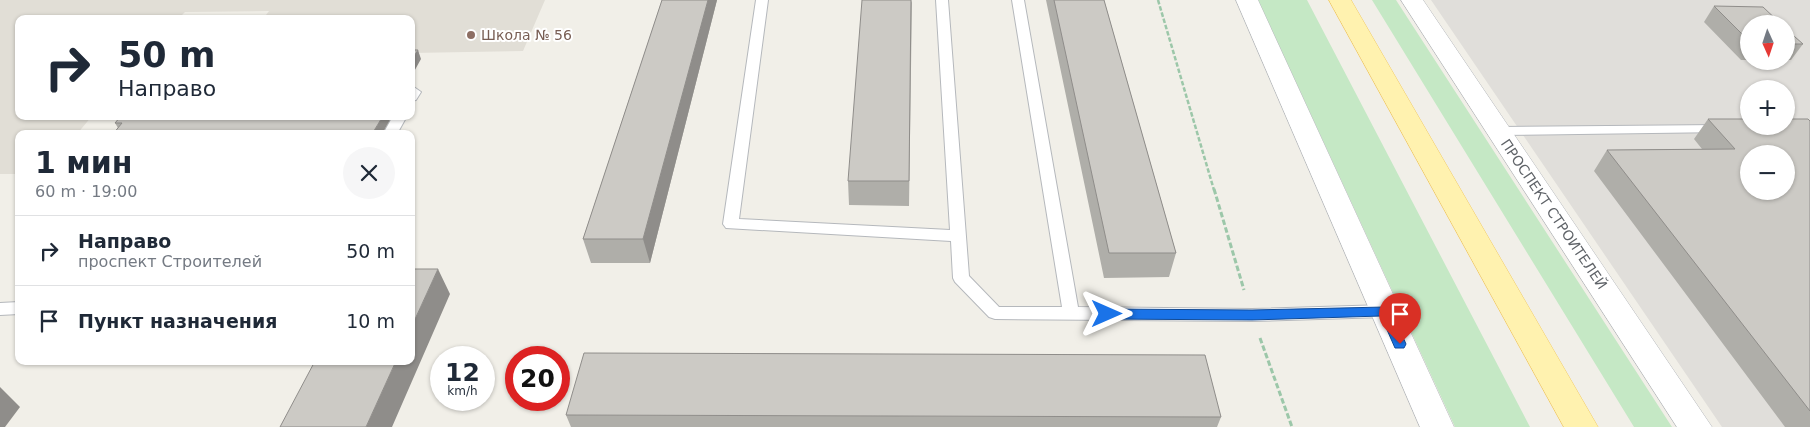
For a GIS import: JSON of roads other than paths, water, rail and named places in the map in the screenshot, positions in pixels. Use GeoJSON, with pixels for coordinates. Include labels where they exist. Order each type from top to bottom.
{"type":"FeatureCollection","features":[{"type":"Feature","properties":{"kind":"main road"},"geometry":{"type":"LineString","coordinates":[[1340,0],[1581,427]]}},
{"type":"Feature","properties":{"kind":"street"},"geometry":{"type":"LineString","coordinates":[[1247,0],[1437,427]]}},
{"type":"Feature","properties":{"kind":"street","name":"ПРОСПЕКТ СТРОИТЕЛЕЙ"},"geometry":{"type":"LineString","coordinates":[[1412,0],[1695,427]]}},
{"type":"Feature","properties":{"kind":"lane"},"geometry":{"type":"LineString","coordinates":[[762,0],[731,224],[958,236]]}},
{"type":"Feature","properties":{"kind":"lane"},"geometry":{"type":"LineString","coordinates":[[942,0],[961,278],[995,314],[1252,315],[1385,312]]}},
{"type":"Feature","properties":{"kind":"lane"},"geometry":{"type":"LineString","coordinates":[[1018,0],[1071,314]]}},
{"type":"Feature","properties":{"kind":"lane"},"geometry":{"type":"LineString","coordinates":[[1499,131],[1732,128]]}},
{"type":"Feature","properties":{"kind":"lane"},"geometry":{"type":"LineString","coordinates":[[0,309],[15,308]]}},
{"type":"Feature","properties":{"kind":"place","name":"Школа № 56"},"geometry":{"type":"Point","coordinates":[471,35]}}]}
